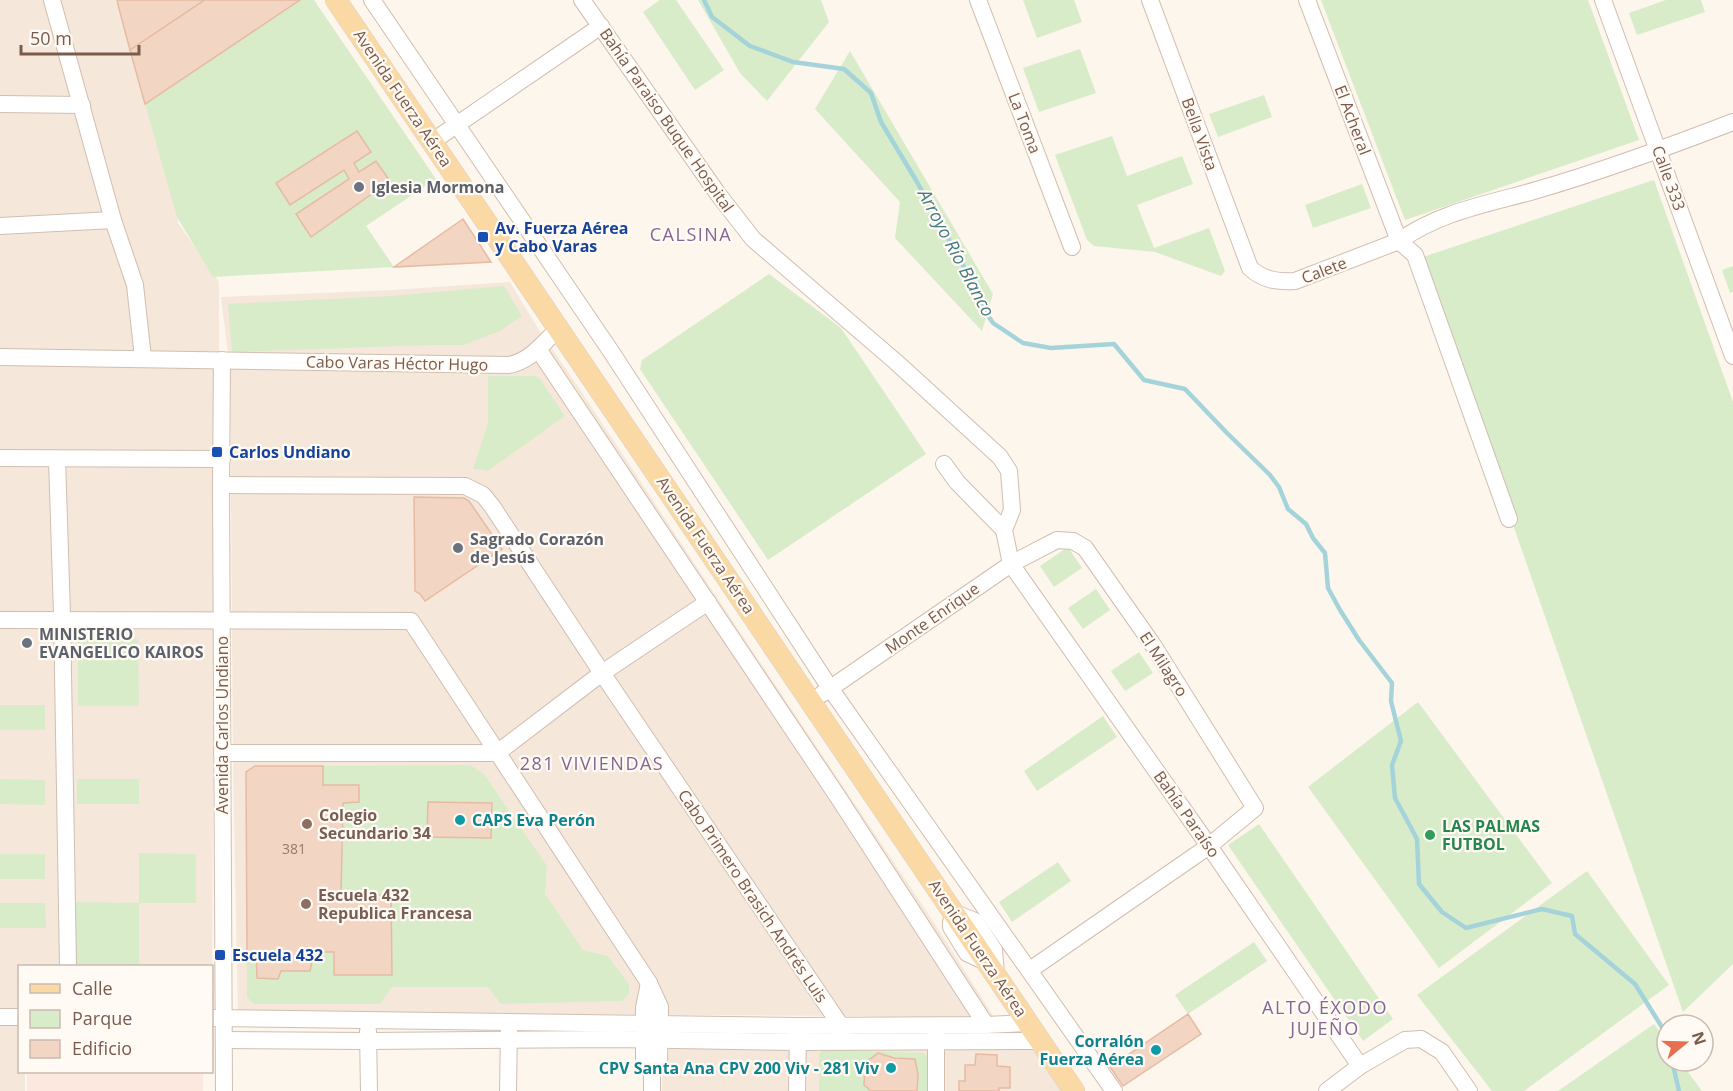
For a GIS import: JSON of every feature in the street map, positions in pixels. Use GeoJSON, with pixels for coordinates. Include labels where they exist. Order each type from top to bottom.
{"type":"FeatureCollection","features":[{"type":"Feature","properties":{"kind":"main road","name":"Avenida Fuerza Aérea"},"geometry":{"type":"LineString","coordinates":[[336,0],[1074,1091]]}},
{"type":"Feature","properties":{"kind":"street"},"geometry":{"type":"LineString","coordinates":[[52,0],[113,220],[135,285],[142,358]]}},
{"type":"Feature","properties":{"kind":"street"},"geometry":{"type":"LineString","coordinates":[[372,0],[618,363],[830,688],[1114,1091]]}},
{"type":"Feature","properties":{"kind":"street","name":"Bahía Paraiso Buque Hospital"},"geometry":{"type":"LineString","coordinates":[[582,0],[718,194],[753,239],[896,362],[1000,457],[1009,471],[1011,490],[1012,510],[1004,530]]}},
{"type":"Feature","properties":{"kind":"street","name":"La Toma"},"geometry":{"type":"LineString","coordinates":[[978,0],[1072,247]]}},
{"type":"Feature","properties":{"kind":"street","name":"Bella Vista"},"geometry":{"type":"LineString","coordinates":[[1150,0],[1250,268]]}},
{"type":"Feature","properties":{"kind":"street","name":"El Acheral"},"geometry":{"type":"LineString","coordinates":[[1307,0],[1399,241],[1415,255],[1509,519]]}},
{"type":"Feature","properties":{"kind":"street","name":"Calle 333"},"geometry":{"type":"LineString","coordinates":[[1603,0],[1733,356]]}},
{"type":"Feature","properties":{"kind":"street"},"geometry":{"type":"LineString","coordinates":[[433,141],[601,26]]}},
{"type":"Feature","properties":{"kind":"street"},"geometry":{"type":"LineString","coordinates":[[0,104],[82,105]]}},
{"type":"Feature","properties":{"kind":"street"},"geometry":{"type":"LineString","coordinates":[[1659,150],[1733,122]]}},
{"type":"Feature","properties":{"kind":"street","name":"Calete"},"geometry":{"type":"LineString","coordinates":[[1250,268],[1260,276],[1278,282],[1294,281],[1399,241],[1412,231],[1456,211],[1537,190],[1659,150]]}},
{"type":"Feature","properties":{"kind":"street"},"geometry":{"type":"LineString","coordinates":[[0,226],[113,220]]}},
{"type":"Feature","properties":{"kind":"street","name":"Cabo Varas Héctor Hugo"},"geometry":{"type":"LineString","coordinates":[[0,357],[508,365],[522,361],[559,328]]}},
{"type":"Feature","properties":{"kind":"street"},"geometry":{"type":"LineString","coordinates":[[538,349],[838,797],[986,1025]]}},
{"type":"Feature","properties":{"kind":"street","name":"Avenida Carlos Undiano"},"geometry":{"type":"LineString","coordinates":[[222,360],[222,753],[218,1018],[224,1040],[224,1091]]}},
{"type":"Feature","properties":{"kind":"street"},"geometry":{"type":"LineString","coordinates":[[0,458],[222,459]]}},
{"type":"Feature","properties":{"kind":"street"},"geometry":{"type":"LineString","coordinates":[[57,459],[68,965]]}},
{"type":"Feature","properties":{"kind":"street"},"geometry":{"type":"LineString","coordinates":[[944,464],[957,482],[1004,530],[1011,564]]}},
{"type":"Feature","properties":{"kind":"street","name":"Cabo Primero Brasich Andrés Luis"},"geometry":{"type":"LineString","coordinates":[[221,485],[465,486],[483,495],[841,1034]]}},
{"type":"Feature","properties":{"kind":"street","name":"Monte Enrique"},"geometry":{"type":"LineString","coordinates":[[810,700],[1011,564],[1057,540]]}},
{"type":"Feature","properties":{"kind":"street","name":"El Milagro"},"geometry":{"type":"LineString","coordinates":[[1057,540],[1073,541],[1085,548],[1153,645],[1255,808],[1209,846]]}},
{"type":"Feature","properties":{"kind":"street","name":"Bahía Paraíso"},"geometry":{"type":"LineString","coordinates":[[1011,564],[1360,1066]]}},
{"type":"Feature","properties":{"kind":"street"},"geometry":{"type":"LineString","coordinates":[[222,753],[497,753],[602,673],[708,602]]}},
{"type":"Feature","properties":{"kind":"street"},"geometry":{"type":"LineString","coordinates":[[1,620],[411,621],[649,982],[644,1008],[659,1062],[652,1073],[652,1091]]}},
{"type":"Feature","properties":{"kind":"street"},"geometry":{"type":"LineString","coordinates":[[1030,970],[1209,846]]}},
{"type":"Feature","properties":{"kind":"street"},"geometry":{"type":"LineString","coordinates":[[0,1017],[18,1017]]}},
{"type":"Feature","properties":{"kind":"street"},"geometry":{"type":"LineString","coordinates":[[218,1018],[509,1022],[652,1031],[798,1034],[936,1033],[1041,1041]]}},
{"type":"Feature","properties":{"kind":"street"},"geometry":{"type":"LineString","coordinates":[[368,1021],[369,1091]]}},
{"type":"Feature","properties":{"kind":"street"},"geometry":{"type":"LineString","coordinates":[[508,1091],[509,1022]]}},
{"type":"Feature","properties":{"kind":"street"},"geometry":{"type":"LineString","coordinates":[[936,1033],[986,1025],[1029,1023]]}},
{"type":"Feature","properties":{"kind":"street"},"geometry":{"type":"LineString","coordinates":[[224,1040],[509,1040],[652,1031]]}},
{"type":"Feature","properties":{"kind":"street"},"geometry":{"type":"LineString","coordinates":[[936,1033],[936,1091]]}},
{"type":"Feature","properties":{"kind":"street"},"geometry":{"type":"LineString","coordinates":[[797,1091],[798,1034]]}},
{"type":"Feature","properties":{"kind":"street"},"geometry":{"type":"LineString","coordinates":[[1327,1091],[1360,1066],[1405,1040],[1421,1039],[1442,1052],[1469,1091]]}},
{"type":"Feature","properties":{"kind":"shaded area"},"geometry":{"type":"Polygon","coordinates":[[[0,0],[116,0],[178,210],[178,223],[219,282],[219,351],[215,372],[212,965],[18,965],[18,1073],[25,1073],[25,1091],[0,1091],[0,0]]]}},
{"type":"Feature","properties":{"kind":"shaded area","name":"281 VIVIENDAS"},"geometry":{"type":"Polygon","coordinates":[[[510,282],[539,330],[931,918],[994,1017],[238,1012],[233,768],[230,370],[221,297],[392,290],[510,282]]]}},
{"type":"Feature","properties":{"kind":"shaded area"},"geometry":{"type":"Polygon","coordinates":[[[671,1047],[1019,1047],[1037,1050],[1061,1091],[662,1091],[663,1060],[665,1053],[671,1047]]]}},
{"type":"Feature","properties":{"kind":"shaded area"},"geometry":{"type":"Polygon","coordinates":[[[27,1073],[203,1073],[203,1091],[27,1091],[27,1073]]]}},
{"type":"Feature","properties":{"kind":"green space"},"geometry":{"type":"Polygon","coordinates":[[[300,0],[314,0],[436,179],[366,226],[394,267],[213,277],[177,217],[145,104],[300,0]]]}},
{"type":"Feature","properties":{"kind":"green space"},"geometry":{"type":"Polygon","coordinates":[[[660,0],[676,0],[724,70],[695,90],[643,12],[660,0]]]}},
{"type":"Feature","properties":{"kind":"green space"},"geometry":{"type":"Polygon","coordinates":[[[698,0],[821,0],[829,22],[767,101],[740,73],[698,0]]]}},
{"type":"Feature","properties":{"kind":"green space"},"geometry":{"type":"Polygon","coordinates":[[[1023,0],[1074,0],[1082,22],[1037,38],[1023,0]]]}},
{"type":"Feature","properties":{"kind":"green space"},"geometry":{"type":"Polygon","coordinates":[[[1321,0],[1588,0],[1639,140],[1405,220],[1321,0]]]}},
{"type":"Feature","properties":{"kind":"green space"},"geometry":{"type":"Polygon","coordinates":[[[1666,0],[1701,0],[1705,12],[1637,35],[1629,13],[1666,0]]]}},
{"type":"Feature","properties":{"kind":"green space"},"geometry":{"type":"Polygon","coordinates":[[[1080,49],[1096,93],[1039,112],[1023,68],[1080,49]]]}},
{"type":"Feature","properties":{"kind":"green space"},"geometry":{"type":"Polygon","coordinates":[[[850,51],[993,294],[982,331],[895,238],[900,202],[815,109],[850,51]]]}},
{"type":"Feature","properties":{"kind":"green space"},"geometry":{"type":"Polygon","coordinates":[[[1264,95],[1272,117],[1218,137],[1209,114],[1264,95]]]}},
{"type":"Feature","properties":{"kind":"green space"},"geometry":{"type":"Polygon","coordinates":[[[1112,136],[1127,176],[1182,156],[1193,184],[1137,205],[1154,248],[1209,228],[1225,271],[1221,276],[1155,252],[1094,246],[1087,240],[1055,155],[1112,136]]]}},
{"type":"Feature","properties":{"kind":"green space"},"geometry":{"type":"Polygon","coordinates":[[[1654,180],[1733,402],[1733,964],[1683,1012],[1420,258],[1654,180]]]}},
{"type":"Feature","properties":{"kind":"green space"},"geometry":{"type":"Polygon","coordinates":[[[1362,184],[1371,208],[1313,228],[1305,205],[1362,184]]]}},
{"type":"Feature","properties":{"kind":"green space"},"geometry":{"type":"Polygon","coordinates":[[[1733,266],[1733,292],[1730,293],[1722,270],[1733,266]]]}},
{"type":"Feature","properties":{"kind":"green space"},"geometry":{"type":"Polygon","coordinates":[[[769,274],[841,328],[926,454],[768,560],[640,369],[642,360],[769,274]]]}},
{"type":"Feature","properties":{"kind":"green space"},"geometry":{"type":"Polygon","coordinates":[[[504,286],[522,316],[500,331],[464,345],[232,352],[228,304],[391,296],[504,286]]]}},
{"type":"Feature","properties":{"kind":"green space"},"geometry":{"type":"Polygon","coordinates":[[[488,376],[535,376],[540,379],[565,416],[486,472],[473,469],[488,423],[488,376]]]}},
{"type":"Feature","properties":{"kind":"green space"},"geometry":{"type":"Polygon","coordinates":[[[1068,547],[1082,568],[1054,587],[1040,566],[1068,547]]]}},
{"type":"Feature","properties":{"kind":"green space"},"geometry":{"type":"Polygon","coordinates":[[[1096,589],[1110,610],[1083,629],[1068,608],[1096,589]]]}},
{"type":"Feature","properties":{"kind":"green space"},"geometry":{"type":"Polygon","coordinates":[[[78,639],[138,639],[139,706],[78,706],[78,639]]]}},
{"type":"Feature","properties":{"kind":"green space"},"geometry":{"type":"Polygon","coordinates":[[[1139,652],[1153,673],[1125,691],[1111,671],[1139,652]]]}},
{"type":"Feature","properties":{"kind":"green space","name":"LAS PALMAS FUTBOL"},"geometry":{"type":"Polygon","coordinates":[[[1418,702],[1552,883],[1439,968],[1308,787],[1418,702]]]}},
{"type":"Feature","properties":{"kind":"green space"},"geometry":{"type":"Polygon","coordinates":[[[0,705],[45,705],[45,730],[0,730],[0,705]]]}},
{"type":"Feature","properties":{"kind":"green space"},"geometry":{"type":"Polygon","coordinates":[[[1103,716],[1117,737],[1037,791],[1024,771],[1103,716]]]}},
{"type":"Feature","properties":{"kind":"green space"},"geometry":{"type":"Polygon","coordinates":[[[470,765],[484,774],[547,866],[545,894],[583,950],[608,956],[629,985],[629,994],[622,1001],[501,1004],[488,987],[392,987],[380,1004],[254,1004],[247,997],[247,953],[256,953],[257,978],[278,979],[281,971],[310,971],[314,952],[334,952],[334,975],[391,975],[391,895],[341,896],[343,803],[359,802],[359,786],[323,785],[323,766],[470,765]]]}},
{"type":"Feature","properties":{"kind":"green space"},"geometry":{"type":"Polygon","coordinates":[[[0,779],[45,780],[45,805],[0,804],[0,779]]]}},
{"type":"Feature","properties":{"kind":"green space"},"geometry":{"type":"Polygon","coordinates":[[[77,779],[139,779],[139,804],[77,804],[77,779]]]}},
{"type":"Feature","properties":{"kind":"green space"},"geometry":{"type":"Polygon","coordinates":[[[1259,824],[1393,1019],[1363,1041],[1228,845],[1259,824]]]}},
{"type":"Feature","properties":{"kind":"green space"},"geometry":{"type":"Polygon","coordinates":[[[139,853],[196,854],[196,903],[139,903],[139,853]]]}},
{"type":"Feature","properties":{"kind":"green space"},"geometry":{"type":"Polygon","coordinates":[[[0,854],[45,854],[45,879],[0,879],[0,854]]]}},
{"type":"Feature","properties":{"kind":"green space"},"geometry":{"type":"Polygon","coordinates":[[[1058,862],[1071,881],[1012,922],[999,902],[1058,862]]]}},
{"type":"Feature","properties":{"kind":"green space","name":"LAS PALMAS FUTBOL"},"geometry":{"type":"Polygon","coordinates":[[[1587,871],[1669,985],[1524,1091],[1492,1091],[1417,995],[1587,871]]]}},
{"type":"Feature","properties":{"kind":"green space"},"geometry":{"type":"Polygon","coordinates":[[[76,902],[139,903],[139,965],[76,965],[76,902]]]}},
{"type":"Feature","properties":{"kind":"green space"},"geometry":{"type":"Polygon","coordinates":[[[0,903],[45,903],[46,928],[0,928],[0,903]]]}},
{"type":"Feature","properties":{"kind":"green space"},"geometry":{"type":"Polygon","coordinates":[[[1254,942],[1267,961],[1188,1014],[1175,995],[1254,942]]]}},
{"type":"Feature","properties":{"kind":"green space"},"geometry":{"type":"Polygon","coordinates":[[[1654,1024],[1655,1073],[1689,1073],[1702,1091],[1558,1091],[1654,1024]]]}},
{"type":"Feature","properties":{"kind":"green space"},"geometry":{"type":"Polygon","coordinates":[[[823,1049],[924,1053],[927,1057],[927,1091],[819,1091],[819,1054],[823,1049]]]}},
{"type":"Feature","properties":{"kind":"building"},"geometry":{"type":"Polygon","coordinates":[[[118,0],[205,0],[130,50],[118,0]]]}},
{"type":"Feature","properties":{"kind":"building"},"geometry":{"type":"Polygon","coordinates":[[[205,0],[300,0],[145,104],[130,50],[205,0]]]}},
{"type":"Feature","properties":{"kind":"building","name":"Iglesia Mormona"},"geometry":{"type":"Polygon","coordinates":[[[357,131],[371,152],[354,163],[359,172],[376,161],[390,181],[311,237],[296,214],[349,179],[344,170],[290,205],[276,183],[357,131]]]}},
{"type":"Feature","properties":{"kind":"building"},"geometry":{"type":"Polygon","coordinates":[[[463,219],[491,262],[394,267],[463,219]]]}},
{"type":"Feature","properties":{"kind":"building","name":"Sagrado Corazón de Jesús"},"geometry":{"type":"Polygon","coordinates":[[[414,497],[464,498],[469,501],[502,549],[425,601],[415,591],[414,497]]]}},
{"type":"Feature","properties":{"kind":"building"},"geometry":{"type":"Polygon","coordinates":[[[255,766],[323,766],[323,785],[359,785],[359,802],[343,803],[341,896],[391,895],[392,975],[334,975],[334,952],[314,952],[310,971],[281,971],[278,979],[257,978],[256,953],[247,953],[246,772],[255,766]]]}},
{"type":"Feature","properties":{"kind":"building","name":"CAPS Eva Perón"},"geometry":{"type":"Polygon","coordinates":[[[428,802],[492,803],[491,838],[427,837],[428,802]]]}},
{"type":"Feature","properties":{"kind":"building","name":"Corralón Fuerza Aérea"},"geometry":{"type":"Polygon","coordinates":[[[1188,1014],[1201,1034],[1123,1086],[1110,1067],[1188,1014]]]}},
{"type":"Feature","properties":{"kind":"building","name":"CPV Santa Ana CPV 200 Viv - 281 Viv"},"geometry":{"type":"Polygon","coordinates":[[[878,1053],[894,1058],[915,1059],[918,1074],[917,1091],[871,1091],[864,1085],[865,1063],[878,1053]]]}},
{"type":"Feature","properties":{"kind":"building"},"geometry":{"type":"Polygon","coordinates":[[[976,1054],[997,1055],[997,1066],[1010,1067],[1010,1088],[999,1088],[999,1091],[959,1091],[959,1081],[965,1081],[965,1065],[975,1065],[976,1054]]]}},
{"type":"Feature","properties":{"kind":"waterway","name":"Arroyo Río Blanco"},"geometry":{"type":"LineString","coordinates":[[704,0],[712,17],[750,46],[793,62],[844,69],[871,93],[881,122],[968,274],[976,298],[993,323],[1023,343],[1051,348],[1114,344],[1144,380],[1185,389],[1270,475],[1279,487],[1288,509],[1306,524],[1313,538],[1325,553],[1328,588],[1359,640],[1392,683],[1391,701],[1401,741],[1392,765],[1395,798],[1417,839],[1419,884],[1442,912],[1466,928],[1542,909],[1572,916],[1575,934],[1635,984],[1655,1016]]}},
{"type":"Feature","properties":{"kind":"waterway","name":"Arroyo Río Blanco"},"geometry":{"type":"LineString","coordinates":[[1675,1073],[1679,1091]]}},
{"type":"Feature","properties":{"kind":"place","name":"Iglesia Mormona"},"geometry":{"type":"Point","coordinates":[359,187]}},
{"type":"Feature","properties":{"kind":"place","name":"Av. Fuerza Aérea y Cabo Varas"},"geometry":{"type":"Point","coordinates":[483,237]}},
{"type":"Feature","properties":{"kind":"place","name":"Carlos Undiano"},"geometry":{"type":"Point","coordinates":[217,452]}},
{"type":"Feature","properties":{"kind":"place","name":"Sagrado Corazón de Jesús"},"geometry":{"type":"Point","coordinates":[458,548]}},
{"type":"Feature","properties":{"kind":"place","name":"MINISTERIO EVANGELICO KAIROS"},"geometry":{"type":"Point","coordinates":[27,643]}},
{"type":"Feature","properties":{"kind":"place","name":"CAPS Eva Perón"},"geometry":{"type":"Point","coordinates":[460,820]}},
{"type":"Feature","properties":{"kind":"place","name":"Colegio Secundario 34"},"geometry":{"type":"Point","coordinates":[307,824]}},
{"type":"Feature","properties":{"kind":"place","name":"LAS PALMAS FUTBOL"},"geometry":{"type":"Point","coordinates":[1430,835]}},
{"type":"Feature","properties":{"kind":"place","name":"Escuela 432 Republica Francesa"},"geometry":{"type":"Point","coordinates":[306,904]}},
{"type":"Feature","properties":{"kind":"place","name":"Escuela 432"},"geometry":{"type":"Point","coordinates":[220,955]}},
{"type":"Feature","properties":{"kind":"place","name":"Corralón Fuerza Aérea"},"geometry":{"type":"Point","coordinates":[1156,1050]}},
{"type":"Feature","properties":{"kind":"place","name":"CPV Santa Ana CPV 200 Viv - 281 Viv"},"geometry":{"type":"Point","coordinates":[891,1068]}},
{"type":"Feature","properties":{"kind":"district","name":"CALSINA"},"geometry":{"type":"Point","coordinates":[691,235]}},
{"type":"Feature","properties":{"kind":"district","name":"281 VIVIENDAS"},"geometry":{"type":"Point","coordinates":[592,764]}},
{"type":"Feature","properties":{"kind":"district","name":"ALTO ÉXODO JUJEÑO"},"geometry":{"type":"Point","coordinates":[1325,1018]}}]}
